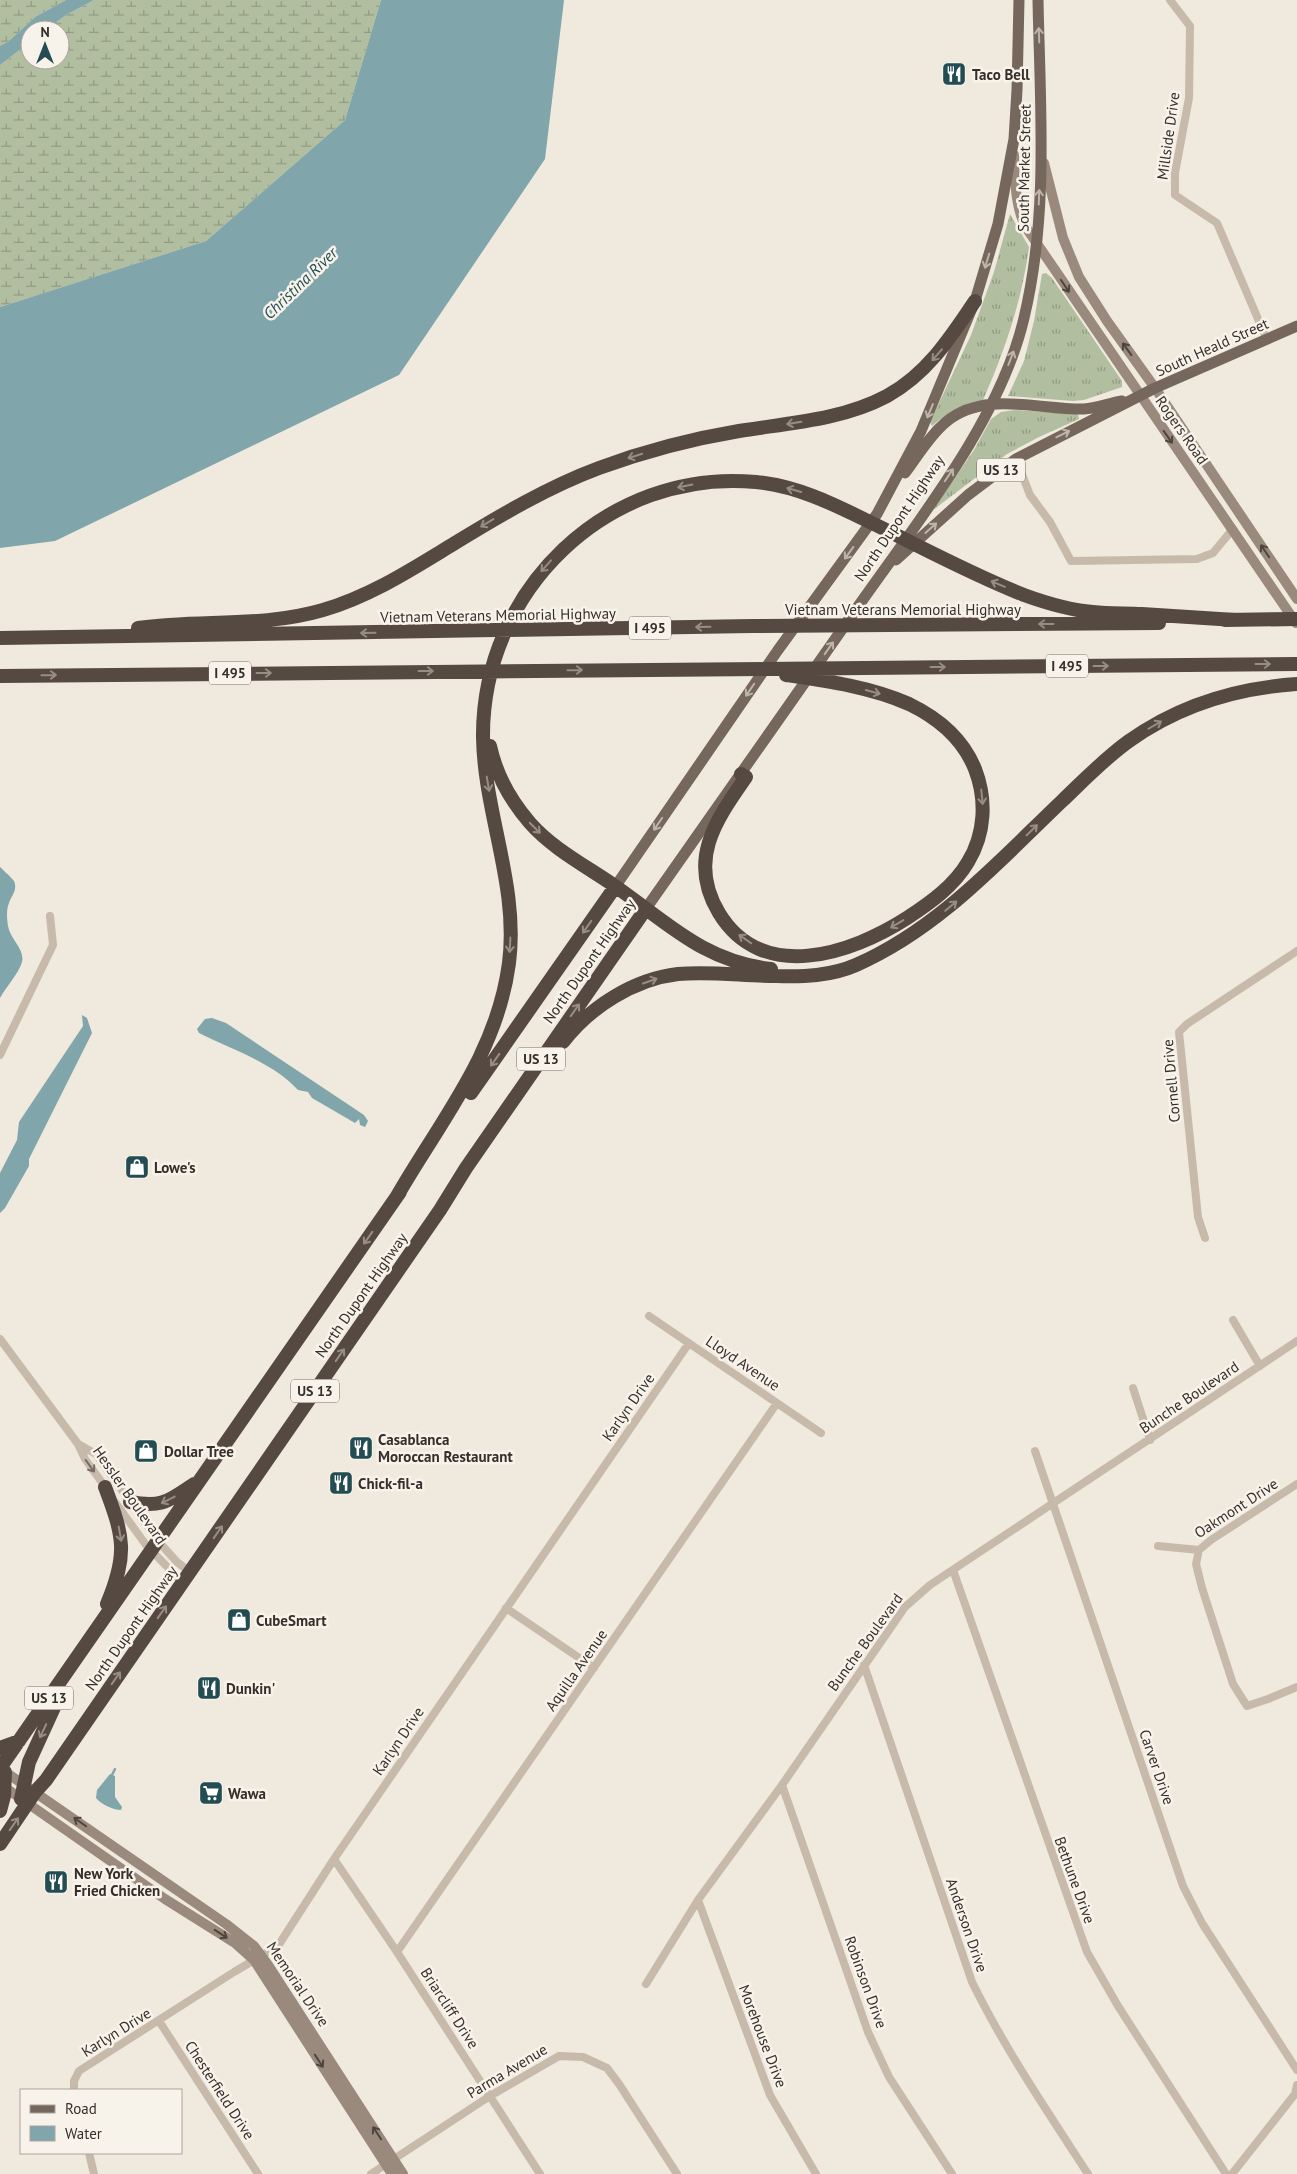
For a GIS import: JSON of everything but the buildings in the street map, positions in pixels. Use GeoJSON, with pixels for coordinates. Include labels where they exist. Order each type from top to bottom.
{"type":"FeatureCollection","features":[{"type":"Feature","properties":{"kind":"highway"},"geometry":{"type":"LineString","coordinates":[[85,637],[152,626],[271,621],[309,614],[348,602],[389,583],[527,501],[598,468],[671,445],[728,433],[831,416],[875,402],[896,391],[932,361],[975,301]]}},
{"type":"Feature","properties":{"kind":"highway"},"geometry":{"type":"LineString","coordinates":[[396,1198],[421,1153],[472,1076],[497,1015],[507,974],[511,941],[510,910],[484,757],[483,731],[486,701],[497,654],[521,598],[566,545],[585,530],[617,510],[673,489],[698,484],[733,481],[753,482],[784,487],[839,507],[1007,588],[1072,609],[1100,613],[1235,620]]}},
{"type":"Feature","properties":{"kind":"highway","name":"Vietnam Veterans Memorial Highway"},"geometry":{"type":"LineString","coordinates":[[0,638],[752,626],[1136,624],[1235,620],[1297,620]]}},
{"type":"Feature","properties":{"kind":"highway","name":"I 495"},"geometry":{"type":"LineString","coordinates":[[0,676],[1297,664]]}},
{"type":"Feature","properties":{"kind":"highway"},"geometry":{"type":"LineString","coordinates":[[741,669],[825,681],[872,691],[917,708],[942,724],[965,750],[978,778],[983,809],[975,847],[956,879],[929,903],[899,924],[873,938],[847,948],[820,955],[795,956],[778,954],[758,947],[738,934],[722,916],[711,894],[707,878],[706,854],[710,837],[720,815],[746,777],[741,774]]}},
{"type":"Feature","properties":{"kind":"highway"},"geometry":{"type":"LineString","coordinates":[[440,1210],[473,1171],[570,1033],[593,1012],[616,996],[647,982],[678,974],[812,976],[839,970],[866,960],[904,940],[952,906],[1094,770],[1140,733],[1177,713],[1214,698],[1256,688],[1297,684]]}},
{"type":"Feature","properties":{"kind":"highway"},"geometry":{"type":"LineString","coordinates":[[486,701],[487,728],[493,758],[502,781],[517,806],[542,835],[615,886],[645,910],[702,948],[749,966],[778,970],[803,970],[866,960]]}},
{"type":"Feature","properties":{"kind":"highway","name":"North Dupont Highway"},"geometry":{"type":"LineString","coordinates":[[2,1776],[19,1741],[615,886]]}},
{"type":"Feature","properties":{"kind":"highway","name":"North Dupont Highway"},"geometry":{"type":"LineString","coordinates":[[0,1844],[24,1802],[46,1780],[645,910]]}},
{"type":"Feature","properties":{"kind":"highway"},"geometry":{"type":"LineString","coordinates":[[130,1502],[154,1505],[163,1503],[201,1479]]}},
{"type":"Feature","properties":{"kind":"highway"},"geometry":{"type":"LineString","coordinates":[[98,1627],[118,1575],[122,1552],[120,1531],[105,1487]]}},
{"type":"Feature","properties":{"kind":"highway"},"geometry":{"type":"LineString","coordinates":[[24,1802],[23,1784],[29,1762],[79,1655]]}},
{"type":"Feature","properties":{"kind":"highway"},"geometry":{"type":"LineString","coordinates":[[0,1748],[19,1741]]}},
{"type":"Feature","properties":{"kind":"highway"},"geometry":{"type":"LineString","coordinates":[[0,1811],[2,1776]]}},
{"type":"Feature","properties":{"kind":"main road","name":"South Market Street"},"geometry":{"type":"LineString","coordinates":[[975,301],[998,224],[1014,139],[1017,90],[1018,0]]}},
{"type":"Feature","properties":{"kind":"main road","name":"South Market Street"},"geometry":{"type":"LineString","coordinates":[[1038,0],[1041,152],[1038,246]]}},
{"type":"Feature","properties":{"kind":"main road","name":"North Dupont Highway"},"geometry":{"type":"LineString","coordinates":[[645,910],[882,573],[967,448],[992,404],[1011,358],[1024,319],[1038,246]]}},
{"type":"Feature","properties":{"kind":"main road","name":"North Dupont Highway"},"geometry":{"type":"LineString","coordinates":[[615,886],[778,650],[877,514],[921,431],[975,301]]}},
{"type":"Feature","properties":{"kind":"main road","name":"South Heald Street"},"geometry":{"type":"LineString","coordinates":[[882,573],[968,494],[1016,459],[1141,397],[1155,388],[1297,326]]}},
{"type":"Feature","properties":{"kind":"main road","name":"South Heald Street"},"geometry":{"type":"LineString","coordinates":[[877,514],[930,439],[947,422],[968,410],[992,404],[1087,409],[1141,397]]}},
{"type":"Feature","properties":{"kind":"street","name":"Millside Drive"},"geometry":{"type":"LineString","coordinates":[[1170,0],[1190,26],[1189,98],[1175,173],[1175,196],[1217,223],[1267,340]]}},
{"type":"Feature","properties":{"kind":"street","name":"Rogers Road"},"geometry":{"type":"LineString","coordinates":[[1014,139],[1015,186],[1019,212],[1038,246],[1297,624]]}},
{"type":"Feature","properties":{"kind":"street","name":"Rogers Road"},"geometry":{"type":"LineString","coordinates":[[1041,152],[1063,238],[1079,277],[1295,596]]}},
{"type":"Feature","properties":{"kind":"street"},"geometry":{"type":"LineString","coordinates":[[1016,459],[1030,496],[1050,522],[1072,561],[1197,559],[1213,553],[1232,530]]}},
{"type":"Feature","properties":{"kind":"street"},"geometry":{"type":"LineString","coordinates":[[0,1055],[53,945],[50,916]]}},
{"type":"Feature","properties":{"kind":"street","name":"Cornell Drive"},"geometry":{"type":"LineString","coordinates":[[1205,1238],[1198,1217],[1179,1032],[1211,1008],[1297,951]]}},
{"type":"Feature","properties":{"kind":"street","name":"Lloyd Avenue"},"geometry":{"type":"LineString","coordinates":[[650,1316],[821,1433]]}},
{"type":"Feature","properties":{"kind":"street"},"geometry":{"type":"LineString","coordinates":[[1233,1320],[1260,1366]]}},
{"type":"Feature","properties":{"kind":"street","name":"Hessler Boulevard"},"geometry":{"type":"LineString","coordinates":[[0,1340],[78,1444],[85,1459],[136,1533],[177,1562],[186,1577]]}},
{"type":"Feature","properties":{"kind":"street","name":"Bunche Boulevard"},"geometry":{"type":"LineString","coordinates":[[646,1984],[698,1900],[782,1785],[905,1607],[930,1585],[1150,1440],[1297,1340]]}},
{"type":"Feature","properties":{"kind":"street","name":"Karlyn Drive"},"geometry":{"type":"LineString","coordinates":[[74,2089],[74,2082],[79,2071],[278,1946],[287,1935],[334,1859],[689,1343]]}},
{"type":"Feature","properties":{"kind":"street"},"geometry":{"type":"LineString","coordinates":[[1133,1388],[1150,1440]]}},
{"type":"Feature","properties":{"kind":"street","name":"Aquilla Avenue"},"geometry":{"type":"LineString","coordinates":[[397,1952],[777,1403]]}},
{"type":"Feature","properties":{"kind":"street","name":"Hessler Boulevard"},"geometry":{"type":"LineString","coordinates":[[78,1444],[96,1454],[130,1502],[155,1546],[186,1577]]}},
{"type":"Feature","properties":{"kind":"street","name":"Carver Drive"},"geometry":{"type":"LineString","coordinates":[[1035,1451],[1183,1886],[1202,1923],[1297,2070]]}},
{"type":"Feature","properties":{"kind":"street","name":"Oakmont Drive"},"geometry":{"type":"LineString","coordinates":[[1158,1546],[1199,1550],[1211,1540],[1297,1484]]}},
{"type":"Feature","properties":{"kind":"street"},"geometry":{"type":"LineString","coordinates":[[1199,1550],[1196,1564],[1202,1588],[1233,1684],[1247,1706],[1268,1700],[1297,1687]]}},
{"type":"Feature","properties":{"kind":"street","name":"Bethune Drive"},"geometry":{"type":"LineString","coordinates":[[953,1570],[1087,1952],[1118,2006],[1226,2174]]}},
{"type":"Feature","properties":{"kind":"street"},"geometry":{"type":"LineString","coordinates":[[506,1608],[594,1668]]}},
{"type":"Feature","properties":{"kind":"street","name":"Anderson Drive"},"geometry":{"type":"LineString","coordinates":[[864,1665],[972,1982],[987,2013],[1088,2174]]}},
{"type":"Feature","properties":{"kind":"street","name":"Memorial Drive"},"geometry":{"type":"LineString","coordinates":[[2,1776],[24,1802],[165,1899],[258,1958]]}},
{"type":"Feature","properties":{"kind":"street","name":"Memorial Drive"},"geometry":{"type":"LineString","coordinates":[[2,1776],[23,1784],[35,1792],[235,1930],[254,1946],[258,1958],[390,2162],[403,2174]]}},
{"type":"Feature","properties":{"kind":"street","name":"Robinson Drive"},"geometry":{"type":"LineString","coordinates":[[782,1785],[868,2032],[889,2077],[952,2174]]}},
{"type":"Feature","properties":{"kind":"street","name":"Briarcliff Drive"},"geometry":{"type":"LineString","coordinates":[[334,1859],[397,1952],[540,2174]]}},
{"type":"Feature","properties":{"kind":"street","name":"Morehouse Drive"},"geometry":{"type":"LineString","coordinates":[[698,1900],[770,2095],[816,2174]]}},
{"type":"Feature","properties":{"kind":"street","name":"Chesterfield Drive"},"geometry":{"type":"LineString","coordinates":[[159,2021],[258,2174]]}},
{"type":"Feature","properties":{"kind":"street","name":"Parma Avenue"},"geometry":{"type":"LineString","coordinates":[[371,2174],[490,2096],[559,2056],[583,2057],[607,2068],[677,2174]]}},
{"type":"Feature","properties":{"kind":"street"},"geometry":{"type":"LineString","coordinates":[[1232,2174],[1295,2094],[1297,2085]]}},
{"type":"Feature","properties":{"kind":"street"},"geometry":{"type":"LineString","coordinates":[[89,2154],[94,2174]]}},
{"type":"Feature","properties":{"kind":"street","name":"Memorial Drive"},"geometry":{"type":"LineString","coordinates":[[390,2162],[392,2174]]}},
{"type":"Feature","properties":{"kind":"green space"},"geometry":{"type":"Polygon","coordinates":[[[0,0],[66,0],[32,20],[20,20],[20,31],[0,46],[0,0]]]}},
{"type":"Feature","properties":{"kind":"green space"},"geometry":{"type":"Polygon","coordinates":[[[94,0],[381,0],[345,120],[206,241],[0,307],[0,65],[20,50],[20,70],[70,70],[70,20],[59,20],[94,0]]]}},
{"type":"Feature","properties":{"kind":"green space"},"geometry":{"type":"Polygon","coordinates":[[[1010,214],[1029,247],[1012,325],[983,400],[969,403],[956,409],[932,426],[930,422],[971,335],[994,272],[1010,214]]]}},
{"type":"Feature","properties":{"kind":"green space"},"geometry":{"type":"Polygon","coordinates":[[[1046,273],[1052,278],[1122,381],[1122,387],[1084,400],[1073,401],[1008,396],[1024,361],[1034,321],[1042,274],[1046,273]]]}},
{"type":"Feature","properties":{"kind":"green space"},"geometry":{"type":"Polygon","coordinates":[[[1015,410],[1078,414],[1079,419],[1007,454],[933,510],[974,450],[991,419],[1001,412],[1015,410]]]}},
{"type":"Feature","properties":{"kind":"water"},"geometry":{"type":"Polygon","coordinates":[[[66,0],[94,0],[59,20],[32,20],[66,0]]]}},
{"type":"Feature","properties":{"kind":"water","name":"Christina River"},"geometry":{"type":"Polygon","coordinates":[[[381,0],[564,0],[545,159],[399,375],[55,541],[0,548],[0,307],[206,241],[345,120],[381,0]]]}},
{"type":"Feature","properties":{"kind":"water"},"geometry":{"type":"Polygon","coordinates":[[[20,31],[20,50],[0,65],[0,46],[20,31]]]}},
{"type":"Feature","properties":{"kind":"water"},"geometry":{"type":"Polygon","coordinates":[[[0,867],[13,879],[15,884],[15,890],[7,909],[7,920],[9,931],[21,953],[22,962],[0,998],[0,867]]]}},
{"type":"Feature","properties":{"kind":"water"},"geometry":{"type":"Polygon","coordinates":[[[82,1015],[87,1018],[92,1033],[29,1159],[29,1166],[5,1208],[0,1213],[0,1173],[17,1140],[19,1122],[83,1026],[82,1015]]]}},
{"type":"Feature","properties":{"kind":"water"},"geometry":{"type":"Polygon","coordinates":[[[212,1018],[226,1023],[364,1115],[368,1121],[365,1127],[360,1125],[359,1119],[355,1123],[312,1098],[308,1092],[298,1090],[288,1080],[265,1064],[199,1033],[197,1029],[205,1019],[212,1018]]]}},
{"type":"Feature","properties":{"kind":"water"},"geometry":{"type":"Polygon","coordinates":[[[110,1774],[115,1776],[115,1797],[122,1807],[121,1810],[107,1806],[96,1798],[97,1790],[110,1774]]]}},
{"type":"Feature","properties":{"kind":"waterway"},"geometry":{"type":"LineString","coordinates":[[112,1775],[115,1769]]}},
{"type":"Feature","properties":{"kind":"place","name":"Taco Bell"},"geometry":{"type":"Point","coordinates":[954,74]}},
{"type":"Feature","properties":{"kind":"place","name":"Lowe's"},"geometry":{"type":"Point","coordinates":[137,1167]}},
{"type":"Feature","properties":{"kind":"place","name":"Casablanca Moroccan Restaurant"},"geometry":{"type":"Point","coordinates":[361,1448]}},
{"type":"Feature","properties":{"kind":"place","name":"Dollar Tree"},"geometry":{"type":"Point","coordinates":[146,1451]}},
{"type":"Feature","properties":{"kind":"place","name":"Chick-fil-a"},"geometry":{"type":"Point","coordinates":[341,1483]}},
{"type":"Feature","properties":{"kind":"place","name":"CubeSmart"},"geometry":{"type":"Point","coordinates":[239,1620]}},
{"type":"Feature","properties":{"kind":"place","name":"Dunkin'"},"geometry":{"type":"Point","coordinates":[209,1688]}},
{"type":"Feature","properties":{"kind":"place","name":"Wawa"},"geometry":{"type":"Point","coordinates":[211,1793]}},
{"type":"Feature","properties":{"kind":"place","name":"New York Fried Chicken"},"geometry":{"type":"Point","coordinates":[56,1882]}}]}
